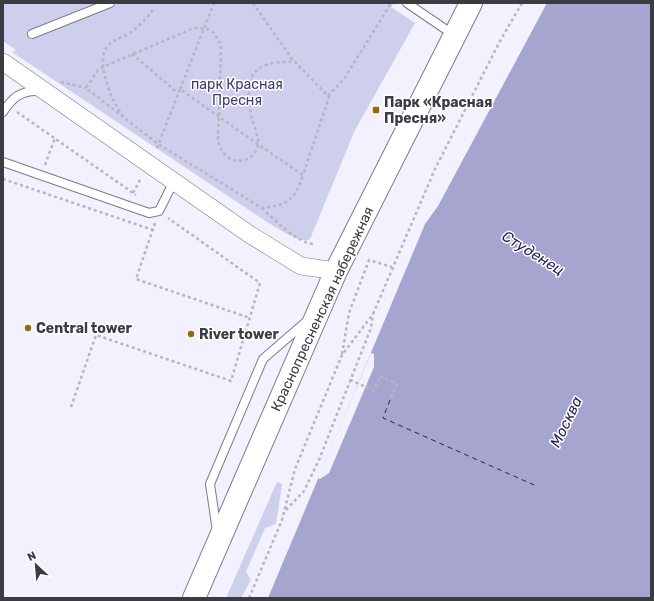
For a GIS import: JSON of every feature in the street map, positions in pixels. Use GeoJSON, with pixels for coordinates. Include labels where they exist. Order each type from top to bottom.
{"type":"FeatureCollection","features":[{"type":"Feature","properties":{"kind":"main road","name":"Краснопресненская набережная"},"geometry":{"type":"LineString","coordinates":[[194,598],[336,271],[471,3]]}},
{"type":"Feature","properties":{"kind":"street"},"geometry":{"type":"LineString","coordinates":[[3,62],[249,234],[301,266],[336,271]]}},
{"type":"Feature","properties":{"kind":"lane"},"geometry":{"type":"LineString","coordinates":[[32,34],[110,3]]}},
{"type":"Feature","properties":{"kind":"lane"},"geometry":{"type":"LineString","coordinates":[[407,3],[455,35]]}},
{"type":"Feature","properties":{"kind":"lane"},"geometry":{"type":"LineString","coordinates":[[5,109],[16,96],[28,91],[38,91],[49,94]]}},
{"type":"Feature","properties":{"kind":"lane"},"geometry":{"type":"LineString","coordinates":[[3,162],[149,212],[159,211],[174,181]]}},
{"type":"Feature","properties":{"kind":"lane"},"geometry":{"type":"LineString","coordinates":[[218,542],[210,484],[264,359],[319,310]]}},
{"type":"Feature","properties":{"kind":"path"},"geometry":{"type":"LineString","coordinates":[[157,148],[214,3]]}},
{"type":"Feature","properties":{"kind":"path"},"geometry":{"type":"LineString","coordinates":[[253,3],[295,62],[328,96]]}},
{"type":"Feature","properties":{"kind":"path"},"geometry":{"type":"LineString","coordinates":[[262,208],[281,206],[295,194],[303,175],[328,96],[344,79],[392,3]]}},
{"type":"Feature","properties":{"kind":"path"},"geometry":{"type":"LineString","coordinates":[[284,511],[304,491],[319,460],[371,328],[373,314],[435,168],[500,41],[522,3]]}},
{"type":"Feature","properties":{"kind":"path"},"geometry":{"type":"LineString","coordinates":[[123,117],[111,96],[105,81],[103,67],[104,52],[114,39],[124,36],[136,29],[153,10]]}},
{"type":"Feature","properties":{"kind":"path"},"geometry":{"type":"LineString","coordinates":[[295,62],[267,64],[258,68],[249,83],[249,98],[258,145],[251,156],[242,161],[236,162],[225,156],[219,146],[221,45],[214,33],[204,28],[194,28],[103,67],[98,70],[86,88],[158,144],[262,208],[307,244],[314,244]]}},
{"type":"Feature","properties":{"kind":"path"},"geometry":{"type":"LineString","coordinates":[[132,54],[178,93]]}},
{"type":"Feature","properties":{"kind":"path"},"geometry":{"type":"LineString","coordinates":[[180,89],[303,175]]}},
{"type":"Feature","properties":{"kind":"path"},"geometry":{"type":"LineString","coordinates":[[5,109],[133,193],[260,282],[231,381],[96,335],[72,407]]}},
{"type":"Feature","properties":{"kind":"path"},"geometry":{"type":"LineString","coordinates":[[133,193],[143,175]]}},
{"type":"Feature","properties":{"kind":"path"},"geometry":{"type":"LineString","coordinates":[[3,179],[153,230]]}},
{"type":"Feature","properties":{"kind":"path"},"geometry":{"type":"LineString","coordinates":[[159,211],[136,279],[250,318]]}},
{"type":"Feature","properties":{"kind":"path"},"geometry":{"type":"LineString","coordinates":[[249,598],[282,520],[295,469],[342,355],[349,313],[369,260],[392,267]]}},
{"type":"Feature","properties":{"kind":"path"},"geometry":{"type":"LineString","coordinates":[[342,355],[373,314]]}},
{"type":"Feature","properties":{"kind":"path"},"geometry":{"type":"LineString","coordinates":[[350,380],[374,390],[380,376],[397,384],[390,400]]}},
{"type":"Feature","properties":{"kind":"green space","name":"парк Красная Пресня"},"geometry":{"type":"Polygon","coordinates":[[[3,3],[394,3],[391,7],[415,23],[355,130],[310,239],[301,240],[267,222],[12,52],[16,50],[3,41],[3,3]]]}},
{"type":"Feature","properties":{"kind":"green space"},"geometry":{"type":"Polygon","coordinates":[[[277,482],[282,484],[276,524],[265,528],[246,572],[251,580],[241,598],[226,598],[277,482]]]}},
{"type":"Feature","properties":{"kind":"water"},"geometry":{"type":"Polygon","coordinates":[[[547,3],[651,3],[651,598],[268,598],[425,224],[438,206],[547,3]]]}},
{"type":"Feature","properties":{"kind":"pier"},"geometry":{"type":"Polygon","coordinates":[[[371,353],[374,354],[374,367],[329,473],[320,479],[318,478],[371,353]]]}},
{"type":"Feature","properties":{"kind":"ferry route"},"geometry":{"type":"LineString","coordinates":[[390,400],[383,418],[534,485]]}},
{"type":"Feature","properties":{"kind":"place","name":"Парк «Красная Пресня»"},"geometry":{"type":"Point","coordinates":[376,110]}},
{"type":"Feature","properties":{"kind":"place","name":"Central tower"},"geometry":{"type":"Point","coordinates":[28,328]}},
{"type":"Feature","properties":{"kind":"place","name":"River tower"},"geometry":{"type":"Point","coordinates":[191,334]}},
{"type":"Feature","properties":{"kind":"water label","name":"Студенец"},"geometry":{"type":"Point","coordinates":[533,253]}},
{"type":"Feature","properties":{"kind":"water label","name":"Москва"},"geometry":{"type":"Point","coordinates":[566,422]}}]}
